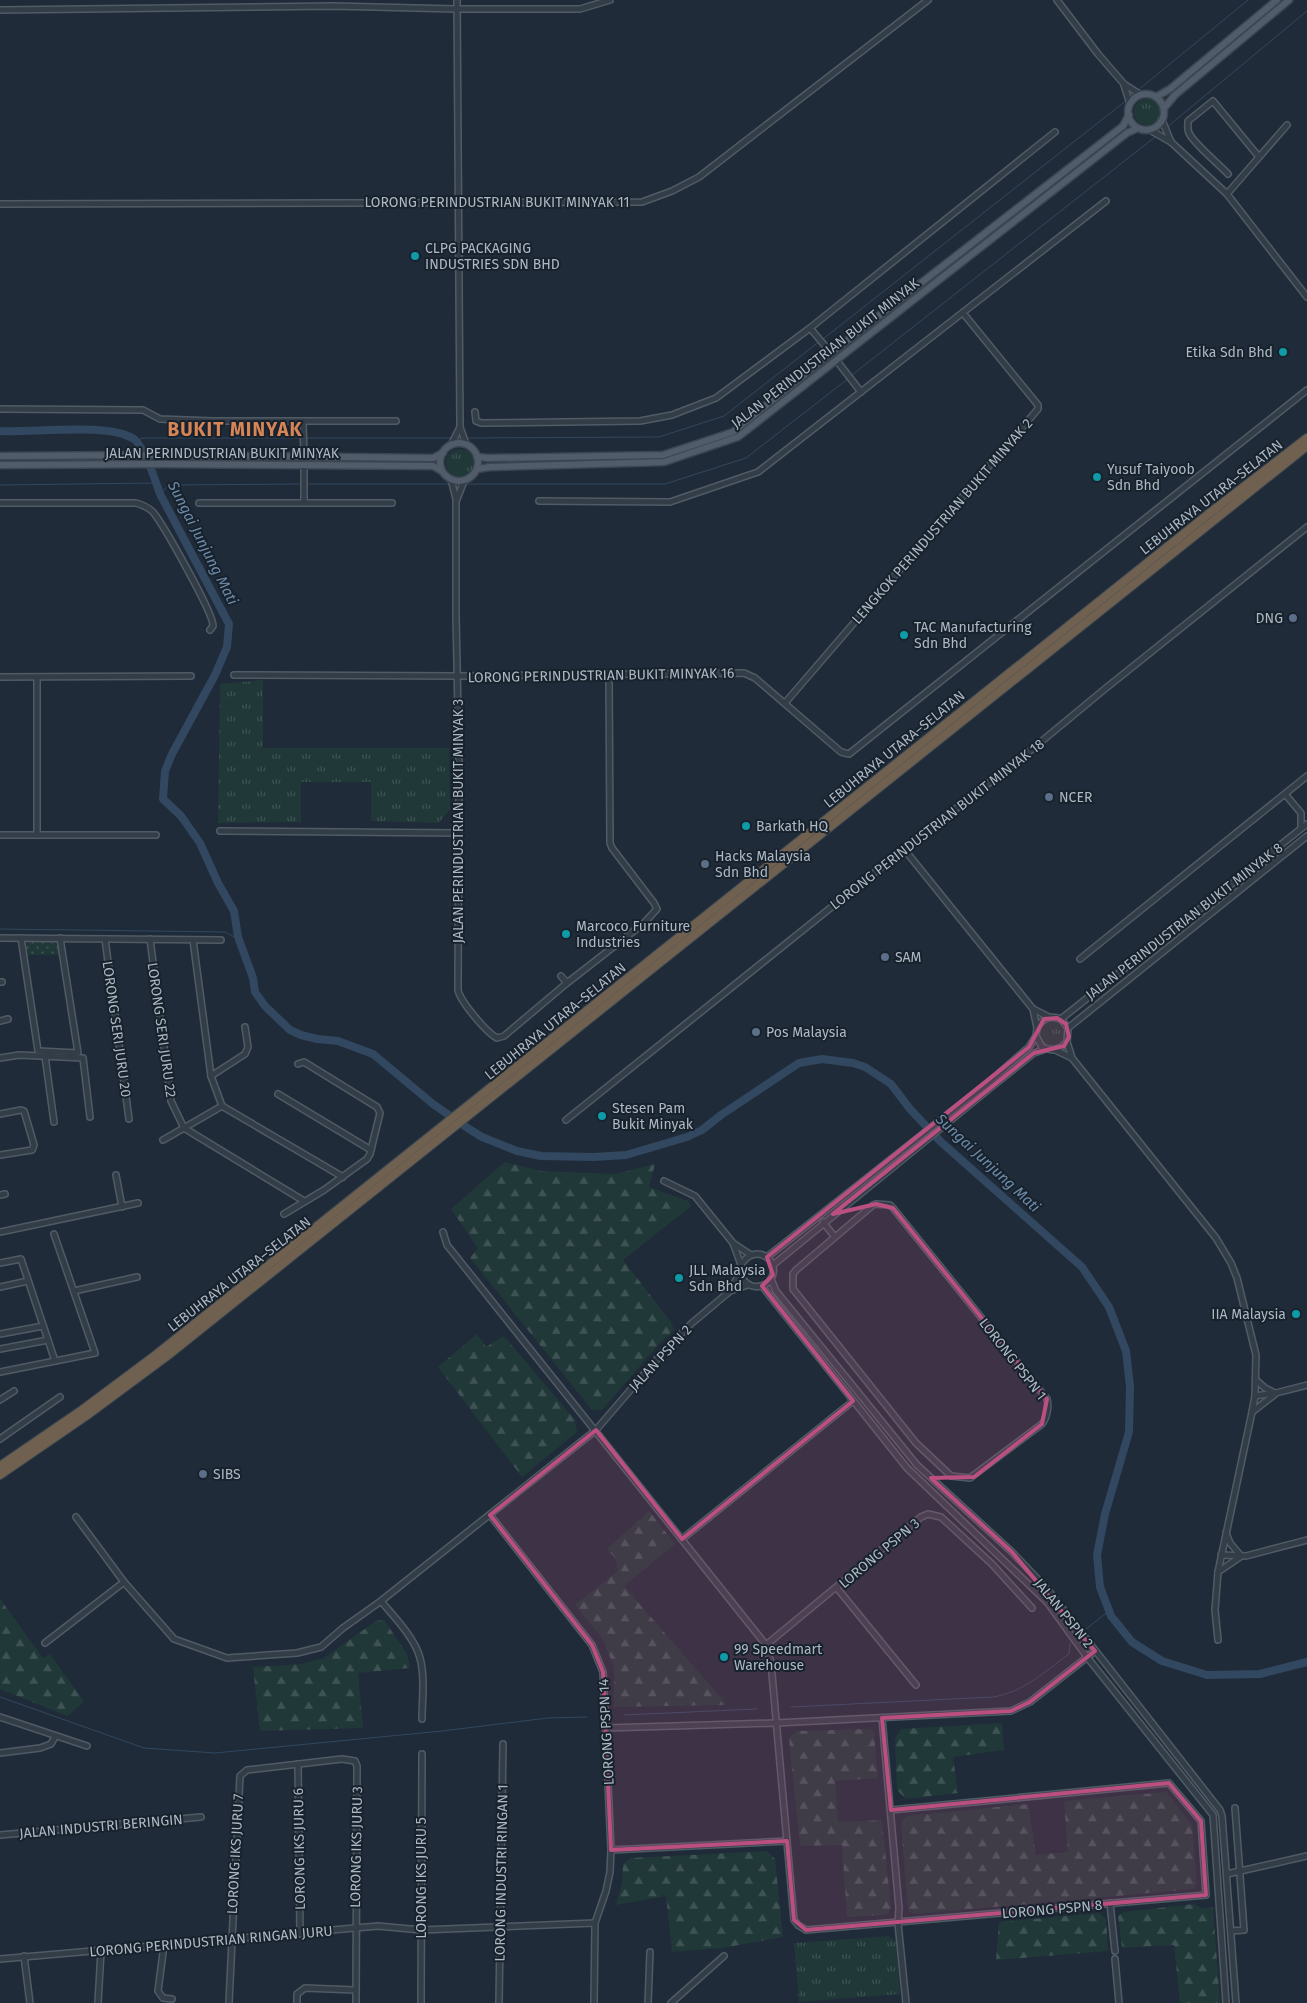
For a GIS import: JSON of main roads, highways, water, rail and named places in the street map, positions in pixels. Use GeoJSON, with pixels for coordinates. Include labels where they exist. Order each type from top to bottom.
{"type":"FeatureCollection","features":[{"type":"Feature","properties":{"kind":"highway","name":"LEBUHRAYA UTARA–SELATAN"},"geometry":{"type":"LineString","coordinates":[[0,1475],[149,1370],[1211,512],[1307,438]]}},
{"type":"Feature","properties":{"kind":"highway","name":"LEBUHRAYA UTARA–SELATAN"},"geometry":{"type":"LineString","coordinates":[[464,1115],[1307,446]]}},
{"type":"Feature","properties":{"kind":"highway","name":"LEBUHRAYA UTARA–SELATAN"},"geometry":{"type":"LineString","coordinates":[[0,1466],[82,1410],[157,1354],[448,1128]]}},
{"type":"Feature","properties":{"kind":"main road"},"geometry":{"type":"LineString","coordinates":[[1156,97],[1170,89],[1277,0]]}},
{"type":"Feature","properties":{"kind":"main road"},"geometry":{"type":"LineString","coordinates":[[1164,108],[1156,97],[1151,95],[1139,94],[1129,100],[1129,115],[1134,125],[1138,128],[1152,131],[1159,124],[1163,123],[1164,108],[1175,95],[1289,0]]}},
{"type":"Feature","properties":{"kind":"main road","name":"JALAN PERINDUSTRIAN BUKIT MINYAK"},"geometry":{"type":"LineString","coordinates":[[478,457],[663,455],[733,432],[830,351],[1123,126],[1129,115]]}},
{"type":"Feature","properties":{"kind":"main road","name":"JALAN PERINDUSTRIAN BUKIT MINYAK"},"geometry":{"type":"LineString","coordinates":[[477,469],[490,467],[664,462],[738,437],[838,363],[1127,133],[1138,128]]}},
{"type":"Feature","properties":{"kind":"main road"},"geometry":{"type":"LineString","coordinates":[[453,440],[456,443],[465,440],[478,457],[477,469],[474,475],[463,483],[452,483],[442,471],[440,465],[442,453],[453,440]]}},
{"type":"Feature","properties":{"kind":"main road","name":"JALAN PERINDUSTRIAN BUKIT MINYAK"},"geometry":{"type":"LineString","coordinates":[[0,456],[158,455],[433,458],[442,453]]}},
{"type":"Feature","properties":{"kind":"main road","name":"JALAN PERINDUSTRIAN BUKIT MINYAK"},"geometry":{"type":"LineString","coordinates":[[0,465],[433,466],[442,471]]}},
{"type":"Feature","properties":{"kind":"waterway"},"geometry":{"type":"LineString","coordinates":[[1137,91],[1248,0]]}},
{"type":"Feature","properties":{"kind":"waterway"},"geometry":{"type":"LineString","coordinates":[[1166,128],[1307,11]]}},
{"type":"Feature","properties":{"kind":"waterway"},"geometry":{"type":"LineString","coordinates":[[823,339],[1127,100]]}},
{"type":"Feature","properties":{"kind":"waterway"},"geometry":{"type":"LineString","coordinates":[[852,375],[1155,137]]}},
{"type":"Feature","properties":{"kind":"waterway"},"geometry":{"type":"LineString","coordinates":[[466,438],[659,437],[724,416],[820,341]]}},
{"type":"Feature","properties":{"kind":"waterway"},"geometry":{"type":"LineString","coordinates":[[464,484],[665,484],[746,458],[849,378]]}},
{"type":"Feature","properties":{"kind":"waterway","name":"Sungai Junjung Mati"},"geometry":{"type":"LineString","coordinates":[[0,431],[70,429],[107,431],[134,439],[146,456],[160,494],[229,624],[227,647],[215,675],[172,754],[165,771],[163,799],[181,816],[200,843],[218,883],[234,911],[238,937],[253,978],[255,992],[265,1006],[290,1030],[317,1039],[338,1041],[373,1054],[433,1104],[482,1137],[517,1151],[541,1156],[594,1157],[626,1155],[687,1137],[702,1130],[721,1115],[799,1063],[822,1059],[853,1063],[865,1067],[891,1084],[910,1109],[941,1142],[1082,1267],[1109,1307],[1126,1351],[1130,1387],[1129,1432],[1105,1514],[1097,1555],[1100,1587],[1111,1616],[1132,1642],[1162,1661],[1207,1675],[1260,1674],[1307,1662]]}},
{"type":"Feature","properties":{"kind":"waterway"},"geometry":{"type":"LineString","coordinates":[[136,442],[142,438],[302,438]]}},
{"type":"Feature","properties":{"kind":"waterway"},"geometry":{"type":"LineString","coordinates":[[306,438],[452,438]]}},
{"type":"Feature","properties":{"kind":"waterway"},"geometry":{"type":"LineString","coordinates":[[0,485],[156,483]]}},
{"type":"Feature","properties":{"kind":"waterway"},"geometry":{"type":"LineString","coordinates":[[160,494],[169,485],[303,484]]}},
{"type":"Feature","properties":{"kind":"waterway"},"geometry":{"type":"LineString","coordinates":[[307,484],[450,484]]}},
{"type":"Feature","properties":{"kind":"waterway"},"geometry":{"type":"LineString","coordinates":[[0,929],[225,932],[238,937]]}},
{"type":"Feature","properties":{"kind":"waterway"},"geometry":{"type":"LineString","coordinates":[[1086,1629],[1109,1611]]}},
{"type":"Feature","properties":{"kind":"waterway"},"geometry":{"type":"LineString","coordinates":[[791,1707],[993,1697],[1014,1691],[1033,1680],[1069,1654],[1070,1643]]}},
{"type":"Feature","properties":{"kind":"waterway"},"geometry":{"type":"LineString","coordinates":[[0,1697],[144,1748],[215,1753],[442,1731],[548,1718],[587,1717]]}},
{"type":"Feature","properties":{"kind":"waterway"},"geometry":{"type":"LineString","coordinates":[[624,1715],[757,1709]]}},
{"type":"Feature","properties":{"kind":"place","name":"CLPG PACKAGING INDUSTRIES SDN BHD"},"geometry":{"type":"Point","coordinates":[415,256]}},
{"type":"Feature","properties":{"kind":"place","name":"Etika Sdn Bhd"},"geometry":{"type":"Point","coordinates":[1283,352]}},
{"type":"Feature","properties":{"kind":"place","name":"Yusuf Taiyoob Sdn Bhd"},"geometry":{"type":"Point","coordinates":[1097,477]}},
{"type":"Feature","properties":{"kind":"place","name":"DNG"},"geometry":{"type":"Point","coordinates":[1293,618]}},
{"type":"Feature","properties":{"kind":"place","name":"TAC Manufacturing Sdn Bhd"},"geometry":{"type":"Point","coordinates":[904,635]}},
{"type":"Feature","properties":{"kind":"place","name":"NCER"},"geometry":{"type":"Point","coordinates":[1049,797]}},
{"type":"Feature","properties":{"kind":"place","name":"Barkath HQ"},"geometry":{"type":"Point","coordinates":[746,826]}},
{"type":"Feature","properties":{"kind":"place","name":"Hacks Malaysia Sdn Bhd"},"geometry":{"type":"Point","coordinates":[705,864]}},
{"type":"Feature","properties":{"kind":"place","name":"Marcoco Furniture Industries"},"geometry":{"type":"Point","coordinates":[566,934]}},
{"type":"Feature","properties":{"kind":"place","name":"SAM"},"geometry":{"type":"Point","coordinates":[885,957]}},
{"type":"Feature","properties":{"kind":"place","name":"Pos Malaysia"},"geometry":{"type":"Point","coordinates":[756,1032]}},
{"type":"Feature","properties":{"kind":"place","name":"Stesen Pam Bukit Minyak"},"geometry":{"type":"Point","coordinates":[602,1116]}},
{"type":"Feature","properties":{"kind":"place","name":"JLL Malaysia Sdn Bhd"},"geometry":{"type":"Point","coordinates":[679,1278]}},
{"type":"Feature","properties":{"kind":"place","name":"IIA Malaysia"},"geometry":{"type":"Point","coordinates":[1296,1314]}},
{"type":"Feature","properties":{"kind":"place","name":"SIBS"},"geometry":{"type":"Point","coordinates":[203,1474]}},
{"type":"Feature","properties":{"kind":"place","name":"99 Speedmart Warehouse"},"geometry":{"type":"Point","coordinates":[724,1657]}},
{"type":"Feature","properties":{"kind":"district","name":"BUKIT MINYAK"},"geometry":{"type":"Point","coordinates":[235,429]}}]}
